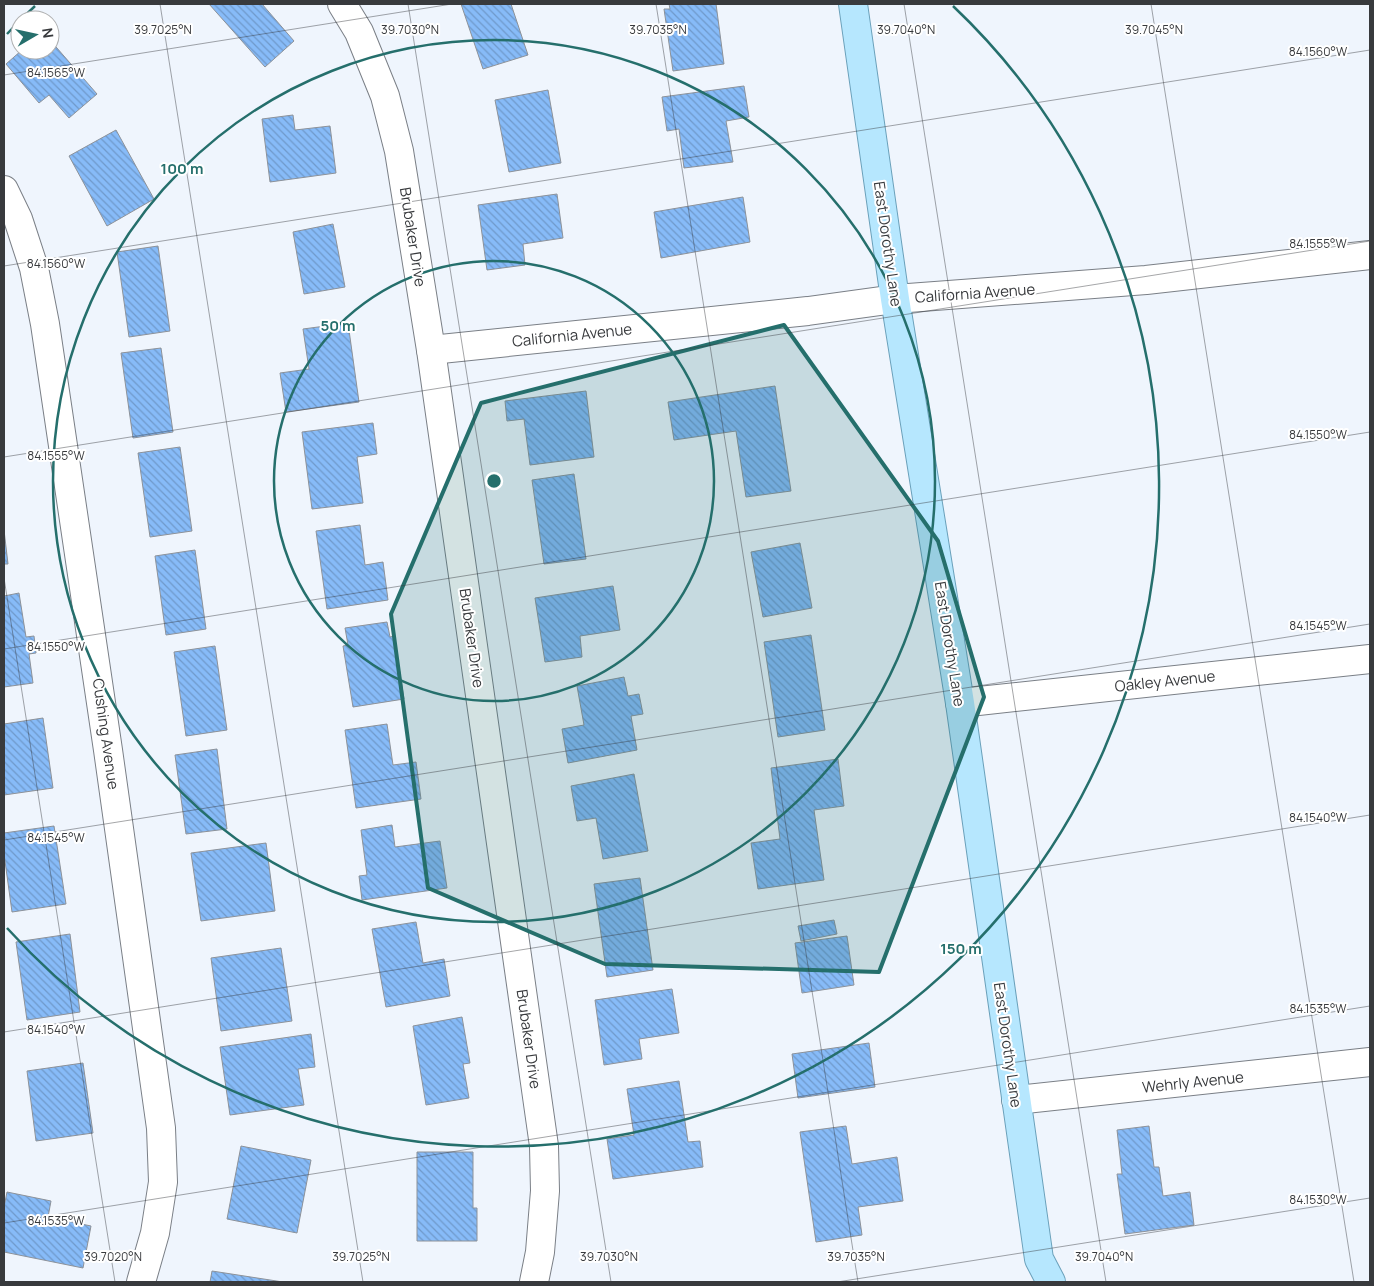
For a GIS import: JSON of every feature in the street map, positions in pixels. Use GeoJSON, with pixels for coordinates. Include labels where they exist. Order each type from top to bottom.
{"type":"FeatureCollection","features":[{"type":"Feature","properties":{"kind":"main road","name":"East Dorothy Lane"},"geometry":{"type":"LineString","coordinates":[[853,4],[896,299],[960,702],[1039,1259],[1051,1282]]}},
{"type":"Feature","properties":{"kind":"street","name":"Brubaker Drive"},"geometry":{"type":"LineString","coordinates":[[342,4],[359,32],[385,96],[399,151],[431,350],[544,1146],[545,1191],[540,1252],[534,1282]]}},
{"type":"Feature","properties":{"kind":"street","name":"Cushing Avenue"},"geometry":{"type":"LineString","coordinates":[[4,190],[18,219],[34,268],[45,324],[108,750],[161,1128],[163,1182],[155,1233],[141,1282]]}},
{"type":"Feature","properties":{"kind":"street","name":"California Avenue"},"geometry":{"type":"LineString","coordinates":[[431,350],[808,311],[896,299],[1146,280],[1370,255]]}},
{"type":"Feature","properties":{"kind":"street","name":"Oakley Avenue"},"geometry":{"type":"LineString","coordinates":[[960,702],[1370,659]]}},
{"type":"Feature","properties":{"kind":"street","name":"Wehrly Avenue"},"geometry":{"type":"LineString","coordinates":[[1016,1100],[1370,1062]]}},
{"type":"Feature","properties":{"kind":"highlighted area"},"geometry":{"type":"Polygon","coordinates":[[[784,325],[938,541],[984,697],[879,972],[605,964],[428,888],[391,614],[481,403],[784,325]]]}},
{"type":"Feature","properties":{"kind":"building"},"geometry":{"type":"Polygon","coordinates":[[[209,4],[262,4],[294,41],[265,67],[209,4]]]}},
{"type":"Feature","properties":{"kind":"building"},"geometry":{"type":"Polygon","coordinates":[[[461,4],[511,4],[528,55],[483,69],[461,4]]]}},
{"type":"Feature","properties":{"kind":"building"},"geometry":{"type":"Polygon","coordinates":[[[669,4],[716,4],[724,64],[673,71],[664,9],[670,9],[669,4]]]}},
{"type":"Feature","properties":{"kind":"building"},"geometry":{"type":"Polygon","coordinates":[[[60,51],[97,94],[69,118],[49,95],[39,103],[6,64],[11,60],[60,60],[60,51]]]}},
{"type":"Feature","properties":{"kind":"building"},"geometry":{"type":"Polygon","coordinates":[[[744,86],[749,117],[726,121],[733,162],[684,168],[679,129],[667,131],[662,97],[744,86]]]}},
{"type":"Feature","properties":{"kind":"building"},"geometry":{"type":"Polygon","coordinates":[[[548,90],[561,163],[509,172],[495,100],[548,90]]]}},
{"type":"Feature","properties":{"kind":"building"},"geometry":{"type":"Polygon","coordinates":[[[293,115],[295,130],[330,126],[336,173],[270,182],[262,119],[293,115]]]}},
{"type":"Feature","properties":{"kind":"building"},"geometry":{"type":"Polygon","coordinates":[[[116,130],[154,199],[107,226],[69,156],[116,130]]]}},
{"type":"Feature","properties":{"kind":"building"},"geometry":{"type":"Polygon","coordinates":[[[557,194],[563,238],[523,244],[525,265],[487,270],[478,205],[557,194]]]}},
{"type":"Feature","properties":{"kind":"building"},"geometry":{"type":"Polygon","coordinates":[[[743,197],[750,242],[661,258],[654,212],[743,197]]]}},
{"type":"Feature","properties":{"kind":"building"},"geometry":{"type":"Polygon","coordinates":[[[333,224],[345,287],[304,294],[293,232],[333,224]]]}},
{"type":"Feature","properties":{"kind":"building"},"geometry":{"type":"Polygon","coordinates":[[[158,246],[170,331],[129,337],[117,252],[158,246]]]}},
{"type":"Feature","properties":{"kind":"building"},"geometry":{"type":"Polygon","coordinates":[[[348,323],[359,402],[286,412],[280,373],[309,369],[303,329],[348,323]]]}},
{"type":"Feature","properties":{"kind":"building"},"geometry":{"type":"Polygon","coordinates":[[[161,348],[173,432],[133,438],[121,353],[161,348]]]}},
{"type":"Feature","properties":{"kind":"building"},"geometry":{"type":"Polygon","coordinates":[[[775,386],[791,491],[746,497],[736,431],[674,440],[668,402],[775,386]]]}},
{"type":"Feature","properties":{"kind":"building"},"geometry":{"type":"Polygon","coordinates":[[[586,391],[594,457],[530,465],[524,419],[507,421],[505,401],[586,391]]]}},
{"type":"Feature","properties":{"kind":"building"},"geometry":{"type":"Polygon","coordinates":[[[373,423],[377,454],[357,457],[363,503],[312,509],[302,432],[373,423]]]}},
{"type":"Feature","properties":{"kind":"building"},"geometry":{"type":"Polygon","coordinates":[[[180,447],[192,531],[150,537],[138,453],[180,447]]]}},
{"type":"Feature","properties":{"kind":"building"},"geometry":{"type":"Polygon","coordinates":[[[574,474],[586,559],[544,564],[532,480],[574,474]]]}},
{"type":"Feature","properties":{"kind":"building"},"geometry":{"type":"Polygon","coordinates":[[[360,525],[365,565],[383,562],[388,600],[327,609],[316,531],[360,525]]]}},
{"type":"Feature","properties":{"kind":"building"},"geometry":{"type":"Polygon","coordinates":[[[4,530],[8,564],[4,564],[4,530]]]}},
{"type":"Feature","properties":{"kind":"building"},"geometry":{"type":"Polygon","coordinates":[[[800,543],[812,608],[763,617],[751,552],[800,543]]]}},
{"type":"Feature","properties":{"kind":"building"},"geometry":{"type":"Polygon","coordinates":[[[195,550],[206,629],[166,635],[155,556],[195,550]]]}},
{"type":"Feature","properties":{"kind":"building"},"geometry":{"type":"Polygon","coordinates":[[[613,586],[620,630],[580,636],[582,657],[545,662],[535,598],[613,586]]]}},
{"type":"Feature","properties":{"kind":"building"},"geometry":{"type":"Polygon","coordinates":[[[19,593],[26,637],[34,636],[36,653],[29,654],[33,683],[4,687],[4,596],[19,593]]]}},
{"type":"Feature","properties":{"kind":"building"},"geometry":{"type":"Polygon","coordinates":[[[387,622],[390,637],[394,636],[404,699],[353,707],[343,646],[348,645],[345,628],[387,622]]]}},
{"type":"Feature","properties":{"kind":"building"},"geometry":{"type":"Polygon","coordinates":[[[811,635],[825,730],[778,737],[764,642],[811,635]]]}},
{"type":"Feature","properties":{"kind":"building"},"geometry":{"type":"Polygon","coordinates":[[[215,646],[227,730],[186,736],[174,652],[215,646]]]}},
{"type":"Feature","properties":{"kind":"building"},"geometry":{"type":"Polygon","coordinates":[[[624,677],[628,696],[639,694],[643,714],[631,716],[637,750],[568,763],[562,729],[584,725],[577,686],[624,677]]]}},
{"type":"Feature","properties":{"kind":"building"},"geometry":{"type":"Polygon","coordinates":[[[43,718],[53,788],[4,795],[4,724],[43,718]]]}},
{"type":"Feature","properties":{"kind":"building"},"geometry":{"type":"Polygon","coordinates":[[[387,724],[393,765],[416,762],[421,799],[356,808],[345,730],[387,724]]]}},
{"type":"Feature","properties":{"kind":"building"},"geometry":{"type":"Polygon","coordinates":[[[217,749],[227,829],[186,834],[175,755],[217,749]]]}},
{"type":"Feature","properties":{"kind":"building"},"geometry":{"type":"Polygon","coordinates":[[[838,759],[844,806],[814,810],[824,880],[758,889],[751,843],[780,839],[771,768],[838,759]]]}},
{"type":"Feature","properties":{"kind":"building"},"geometry":{"type":"Polygon","coordinates":[[[634,774],[648,851],[603,859],[596,818],[577,821],[571,786],[634,774]]]}},
{"type":"Feature","properties":{"kind":"building"},"geometry":{"type":"Polygon","coordinates":[[[392,825],[395,847],[440,841],[447,888],[362,900],[359,876],[367,875],[361,830],[392,825]]]}},
{"type":"Feature","properties":{"kind":"building"},"geometry":{"type":"Polygon","coordinates":[[[54,826],[66,904],[12,912],[4,854],[4,833],[54,826]]]}},
{"type":"Feature","properties":{"kind":"building"},"geometry":{"type":"Polygon","coordinates":[[[266,843],[275,911],[201,921],[191,853],[266,843]]]}},
{"type":"Feature","properties":{"kind":"building"},"geometry":{"type":"Polygon","coordinates":[[[640,878],[653,970],[607,977],[594,884],[640,878]]]}},
{"type":"Feature","properties":{"kind":"building"},"geometry":{"type":"Polygon","coordinates":[[[834,920],[837,934],[801,941],[798,926],[834,920]]]}},
{"type":"Feature","properties":{"kind":"building"},"geometry":{"type":"Polygon","coordinates":[[[416,922],[423,963],[444,959],[450,996],[386,1007],[372,929],[416,922]]]}},
{"type":"Feature","properties":{"kind":"building"},"geometry":{"type":"Polygon","coordinates":[[[70,934],[80,1012],[27,1020],[16,942],[70,934]]]}},
{"type":"Feature","properties":{"kind":"building"},"geometry":{"type":"Polygon","coordinates":[[[847,936],[854,985],[802,993],[795,943],[847,936]]]}},
{"type":"Feature","properties":{"kind":"building"},"geometry":{"type":"Polygon","coordinates":[[[281,948],[292,1021],[221,1031],[211,958],[281,948]]]}},
{"type":"Feature","properties":{"kind":"building"},"geometry":{"type":"Polygon","coordinates":[[[672,989],[679,1033],[639,1039],[642,1059],[604,1065],[595,1000],[672,989]]]}},
{"type":"Feature","properties":{"kind":"building"},"geometry":{"type":"Polygon","coordinates":[[[462,1017],[470,1063],[463,1064],[469,1098],[426,1105],[413,1026],[462,1017]]]}},
{"type":"Feature","properties":{"kind":"building"},"geometry":{"type":"Polygon","coordinates":[[[311,1034],[315,1067],[298,1069],[304,1105],[230,1115],[220,1047],[311,1034]]]}},
{"type":"Feature","properties":{"kind":"building"},"geometry":{"type":"Polygon","coordinates":[[[869,1043],[875,1087],[798,1098],[792,1054],[869,1043]]]}},
{"type":"Feature","properties":{"kind":"building"},"geometry":{"type":"Polygon","coordinates":[[[83,1063],[93,1133],[36,1141],[27,1071],[83,1063]]]}},
{"type":"Feature","properties":{"kind":"building"},"geometry":{"type":"Polygon","coordinates":[[[679,1081],[688,1142],[700,1141],[703,1167],[613,1179],[607,1139],[634,1135],[627,1089],[679,1081]]]}},
{"type":"Feature","properties":{"kind":"building"},"geometry":{"type":"Polygon","coordinates":[[[846,1126],[852,1164],[897,1157],[903,1201],[858,1207],[862,1235],[816,1242],[800,1132],[846,1126]]]}},
{"type":"Feature","properties":{"kind":"building"},"geometry":{"type":"Polygon","coordinates":[[[1149,1126],[1154,1167],[1159,1167],[1163,1196],[1190,1192],[1194,1225],[1125,1234],[1117,1174],[1122,1174],[1117,1130],[1149,1126]]]}},
{"type":"Feature","properties":{"kind":"building"},"geometry":{"type":"Polygon","coordinates":[[[241,1146],[311,1160],[297,1233],[227,1219],[241,1146]]]}},
{"type":"Feature","properties":{"kind":"building"},"geometry":{"type":"Polygon","coordinates":[[[417,1152],[473,1152],[473,1208],[477,1208],[477,1241],[417,1241],[417,1152]]]}},
{"type":"Feature","properties":{"kind":"building"},"geometry":{"type":"Polygon","coordinates":[[[7,1192],[51,1201],[48,1217],[91,1226],[83,1268],[4,1252],[4,1207],[7,1192]]]}},
{"type":"Feature","properties":{"kind":"building"},"geometry":{"type":"Polygon","coordinates":[[[212,1271],[283,1282],[210,1282],[212,1271]]]}}]}
